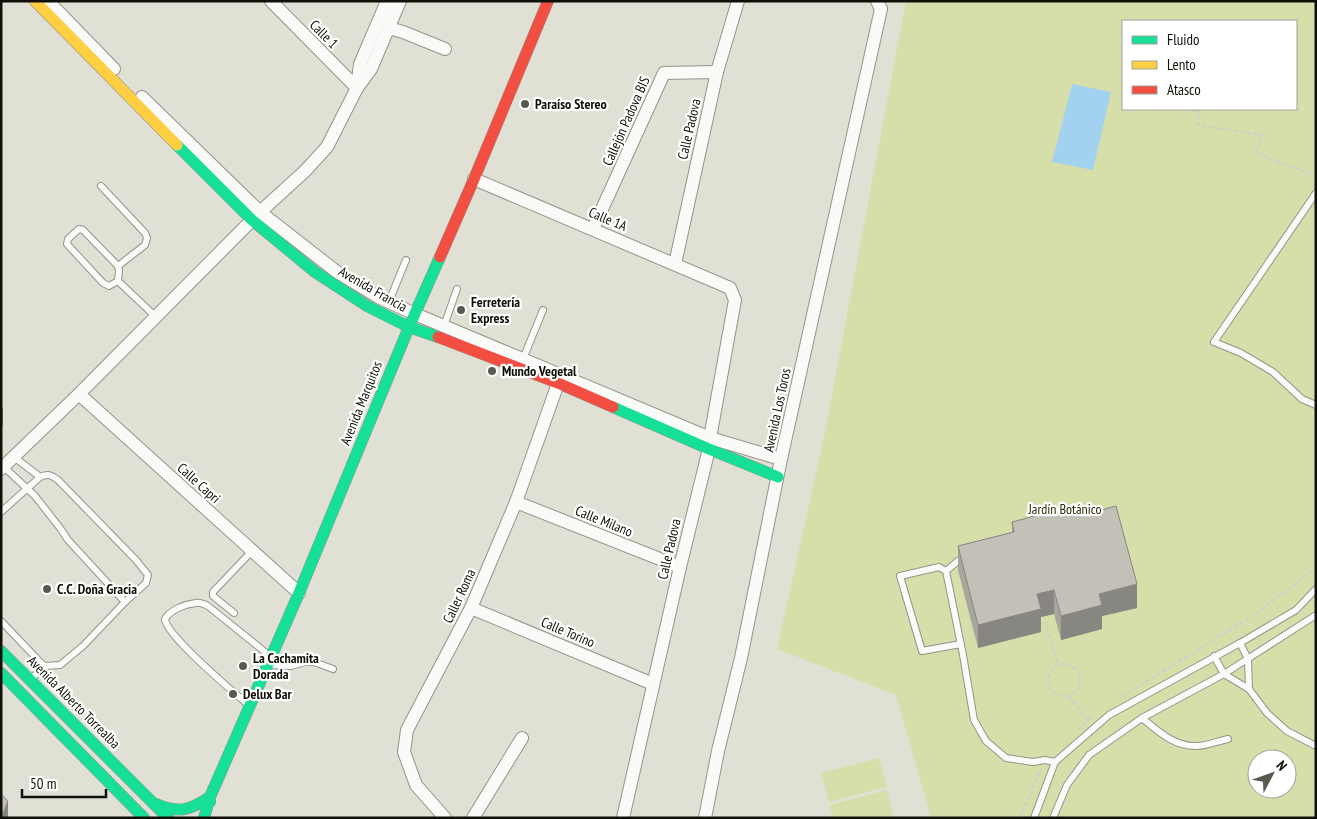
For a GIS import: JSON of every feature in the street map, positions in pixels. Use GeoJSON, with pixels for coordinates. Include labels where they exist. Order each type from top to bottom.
{"type":"FeatureCollection","features":[{"type":"Feature","properties":{"kind":"street","name":"Avenida Francia"},"geometry":{"type":"LineString","coordinates":[[35,1],[315,272],[368,306],[409,327],[560,379],[709,443],[778,477]]}},
{"type":"Feature","properties":{"kind":"street","name":"Avenida Francia"},"geometry":{"type":"LineString","coordinates":[[48,1],[256,216],[337,272],[378,297],[523,359],[560,379]]}},
{"type":"Feature","properties":{"kind":"street","name":"Calle 1"},"geometry":{"type":"LineString","coordinates":[[270,1],[357,88]]}},
{"type":"Feature","properties":{"kind":"street"},"geometry":{"type":"LineString","coordinates":[[3,468],[256,216],[305,171],[326,147],[357,88],[387,1]]}},
{"type":"Feature","properties":{"kind":"street"},"geometry":{"type":"LineString","coordinates":[[365,66],[389,28],[400,1]]}},
{"type":"Feature","properties":{"kind":"street","name":"Avenida Marquitos"},"geometry":{"type":"LineString","coordinates":[[204,818],[210,797],[299,593],[409,327],[474,179],[548,1]]}},
{"type":"Feature","properties":{"kind":"street","name":"Calle Padova"},"geometry":{"type":"LineString","coordinates":[[675,264],[717,72],[738,1]]}},
{"type":"Feature","properties":{"kind":"street","name":"Avenida Los Toros"},"geometry":{"type":"LineString","coordinates":[[705,818],[718,751],[741,658],[781,458],[879,5]]}},
{"type":"Feature","properties":{"kind":"street"},"geometry":{"type":"LineString","coordinates":[[389,28],[445,49]]}},
{"type":"Feature","properties":{"kind":"street","name":"Callejón Padova BIS"},"geometry":{"type":"LineString","coordinates":[[593,229],[664,74],[717,72]]}},
{"type":"Feature","properties":{"kind":"street","name":"Calle 1A"},"geometry":{"type":"LineString","coordinates":[[474,179],[730,288]]}},
{"type":"Feature","properties":{"kind":"street","name":"Calle Padova"},"geometry":{"type":"LineString","coordinates":[[623,818],[709,443],[735,300],[730,288]]}},
{"type":"Feature","properties":{"kind":"street","name":"Caller Roma"},"geometry":{"type":"LineString","coordinates":[[445,818],[416,785],[404,752],[407,730],[472,608],[516,502],[560,379]]}},
{"type":"Feature","properties":{"kind":"street","name":"Calle Capri"},"geometry":{"type":"LineString","coordinates":[[79,394],[299,593]]}},
{"type":"Feature","properties":{"kind":"street","name":"Avenida Francia"},"geometry":{"type":"LineString","coordinates":[[709,443],[781,458]]}},
{"type":"Feature","properties":{"kind":"street","name":"Calle Milano"},"geometry":{"type":"LineString","coordinates":[[516,502],[680,567]]}},
{"type":"Feature","properties":{"kind":"street","name":"Calle Torino"},"geometry":{"type":"LineString","coordinates":[[472,608],[653,684]]}},
{"type":"Feature","properties":{"kind":"street","name":"Avenida Alberto Torrealba"},"geometry":{"type":"LineString","coordinates":[[1,651],[168,818]]}},
{"type":"Feature","properties":{"kind":"street"},"geometry":{"type":"LineString","coordinates":[[1,673],[144,818]]}},
{"type":"Feature","properties":{"kind":"street"},"geometry":{"type":"LineString","coordinates":[[473,818],[522,738]]}},
{"type":"Feature","properties":{"kind":"street"},"geometry":{"type":"LineString","coordinates":[[152,801],[167,809],[181,811],[194,807],[210,797],[213,818]]}},
{"type":"Feature","properties":{"kind":"lane"},"geometry":{"type":"LineString","coordinates":[[101,186],[145,233],[147,238],[145,245],[118,266]]}},
{"type":"Feature","properties":{"kind":"lane"},"geometry":{"type":"LineString","coordinates":[[1316,193],[1214,342],[1241,353],[1273,372],[1302,399],[1316,405]]}},
{"type":"Feature","properties":{"kind":"lane"},"geometry":{"type":"LineString","coordinates":[[79,229],[83,230],[118,266],[118,281],[109,286],[103,283],[67,244],[79,229]]}},
{"type":"Feature","properties":{"kind":"lane"},"geometry":{"type":"LineString","coordinates":[[384,315],[406,260]]}},
{"type":"Feature","properties":{"kind":"lane"},"geometry":{"type":"LineString","coordinates":[[118,281],[156,317]]}},
{"type":"Feature","properties":{"kind":"lane"},"geometry":{"type":"LineString","coordinates":[[444,326],[457,289]]}},
{"type":"Feature","properties":{"kind":"lane"},"geometry":{"type":"LineString","coordinates":[[523,359],[543,310]]}},
{"type":"Feature","properties":{"kind":"lane"},"geometry":{"type":"LineString","coordinates":[[14,457],[40,477]]}},
{"type":"Feature","properties":{"kind":"lane"},"geometry":{"type":"LineString","coordinates":[[3,468],[28,488],[68,540],[125,602]]}},
{"type":"Feature","properties":{"kind":"lane"},"geometry":{"type":"LineString","coordinates":[[1,512],[40,477],[50,474],[58,480],[148,575],[146,583],[83,646],[60,665],[45,666],[30,680]]}},
{"type":"Feature","properties":{"kind":"lane"},"geometry":{"type":"LineString","coordinates":[[234,613],[213,596],[213,592],[252,551]]}},
{"type":"Feature","properties":{"kind":"lane"},"geometry":{"type":"LineString","coordinates":[[946,570],[967,554]]}},
{"type":"Feature","properties":{"kind":"lane"},"geometry":{"type":"LineString","coordinates":[[946,570],[939,567],[900,576],[922,651],[960,644]]}},
{"type":"Feature","properties":{"kind":"lane"},"geometry":{"type":"LineString","coordinates":[[946,570],[974,720],[986,741],[1006,758],[1033,762],[1045,760],[1055,762]]}},
{"type":"Feature","properties":{"kind":"lane"},"geometry":{"type":"LineString","coordinates":[[1034,818],[1055,762],[1109,715],[1296,610],[1316,589]]}},
{"type":"Feature","properties":{"kind":"lane"},"geometry":{"type":"LineString","coordinates":[[250,706],[178,641],[165,624],[165,619],[172,611],[190,604],[201,603],[208,606],[269,661],[291,666],[305,662],[314,662],[333,669]]}},
{"type":"Feature","properties":{"kind":"lane"},"geometry":{"type":"LineString","coordinates":[[1053,818],[1067,785],[1089,755],[1142,718],[1224,674],[1316,614]]}},
{"type":"Feature","properties":{"kind":"lane"},"geometry":{"type":"LineString","coordinates":[[1,621],[45,666]]}},
{"type":"Feature","properties":{"kind":"lane"},"geometry":{"type":"LineString","coordinates":[[1240,643],[1248,658],[1249,689]]}},
{"type":"Feature","properties":{"kind":"lane"},"geometry":{"type":"LineString","coordinates":[[1214,656],[1224,674],[1249,689],[1267,713],[1287,731],[1316,746]]}},
{"type":"Feature","properties":{"kind":"lane"},"geometry":{"type":"LineString","coordinates":[[1142,718],[1169,739],[1180,744],[1197,746],[1228,739]]}},
{"type":"Feature","properties":{"kind":"path"},"geometry":{"type":"LineString","coordinates":[[1198,110],[1198,124],[1263,135],[1256,153],[1316,176]]}},
{"type":"Feature","properties":{"kind":"path"},"geometry":{"type":"LineString","coordinates":[[1045,622],[1058,665]]}},
{"type":"Feature","properties":{"kind":"path"},"geometry":{"type":"LineString","coordinates":[[1064,664],[1077,670],[1080,681],[1079,686],[1069,696],[1058,695],[1051,690],[1049,685],[1049,674],[1058,665],[1064,664]]}},
{"type":"Feature","properties":{"kind":"path"},"geometry":{"type":"LineString","coordinates":[[1069,696],[1087,720]]}},
{"type":"Feature","properties":{"kind":"green space","name":"Jardín Botánico"},"geometry":{"type":"Polygon","coordinates":[[[906,1],[1316,1],[1316,818],[931,818],[896,695],[777,649],[824,437],[906,1]]]}},
{"type":"Feature","properties":{"kind":"green space"},"geometry":{"type":"Polygon","coordinates":[[[879,758],[887,787],[829,802],[821,773],[879,758]]]}},
{"type":"Feature","properties":{"kind":"green space"},"geometry":{"type":"Polygon","coordinates":[[[887,790],[894,818],[833,818],[829,805],[887,790]]]}},
{"type":"Feature","properties":{"kind":"water"},"geometry":{"type":"Polygon","coordinates":[[[1072,84],[1111,92],[1093,170],[1052,162],[1072,84]]]}},
{"type":"Feature","properties":{"kind":"building"},"geometry":{"type":"Polygon","coordinates":[[[1076,505],[1079,516],[1116,506],[1137,584],[1099,594],[1102,605],[1061,616],[1054,590],[1037,594],[1041,609],[978,625],[958,546],[1014,532],[1012,522],[1076,505]]]}},
{"type":"Feature","properties":{"kind":"building"},"geometry":{"type":"Polygon","coordinates":[[[1,794],[8,801],[1,818],[1,794]]]}},
{"type":"Feature","properties":{"kind":"traffic: fast"},"geometry":{"type":"LineString","coordinates":[[177,145],[252,220],[315,272],[367,306],[409,327],[438,337]]}},
{"type":"Feature","properties":{"kind":"traffic: fast"},"geometry":{"type":"LineString","coordinates":[[204,818],[210,797],[299,593],[440,257]]}},
{"type":"Feature","properties":{"kind":"traffic: fast"},"geometry":{"type":"LineString","coordinates":[[613,407],[778,477]]}},
{"type":"Feature","properties":{"kind":"traffic: fast"},"geometry":{"type":"LineString","coordinates":[[1,651],[168,818]]}},
{"type":"Feature","properties":{"kind":"traffic: fast"},"geometry":{"type":"LineString","coordinates":[[1,673],[144,818]]}},
{"type":"Feature","properties":{"kind":"traffic: fast"},"geometry":{"type":"LineString","coordinates":[[156,804],[178,810],[190,808],[210,797],[210,802]]}},
{"type":"Feature","properties":{"kind":"traffic: slow"},"geometry":{"type":"LineString","coordinates":[[35,1],[177,145]]}},
{"type":"Feature","properties":{"kind":"traffic: jam"},"geometry":{"type":"LineString","coordinates":[[440,257],[548,1]]}},
{"type":"Feature","properties":{"kind":"traffic: jam"},"geometry":{"type":"LineString","coordinates":[[438,337],[558,383],[613,407]]}},
{"type":"Feature","properties":{"kind":"place","name":"Paraíso Stereo"},"geometry":{"type":"Point","coordinates":[525,104]}},
{"type":"Feature","properties":{"kind":"place","name":"Ferretería Express"},"geometry":{"type":"Point","coordinates":[461,310]}},
{"type":"Feature","properties":{"kind":"place","name":"Mundo Vegetal"},"geometry":{"type":"Point","coordinates":[492,371]}},
{"type":"Feature","properties":{"kind":"place","name":"C.C. Doña Gracia"},"geometry":{"type":"Point","coordinates":[47,589]}},
{"type":"Feature","properties":{"kind":"place","name":"La Cachamita Dorada"},"geometry":{"type":"Point","coordinates":[243,666]}},
{"type":"Feature","properties":{"kind":"place","name":"Delux Bar"},"geometry":{"type":"Point","coordinates":[233,694]}}]}
